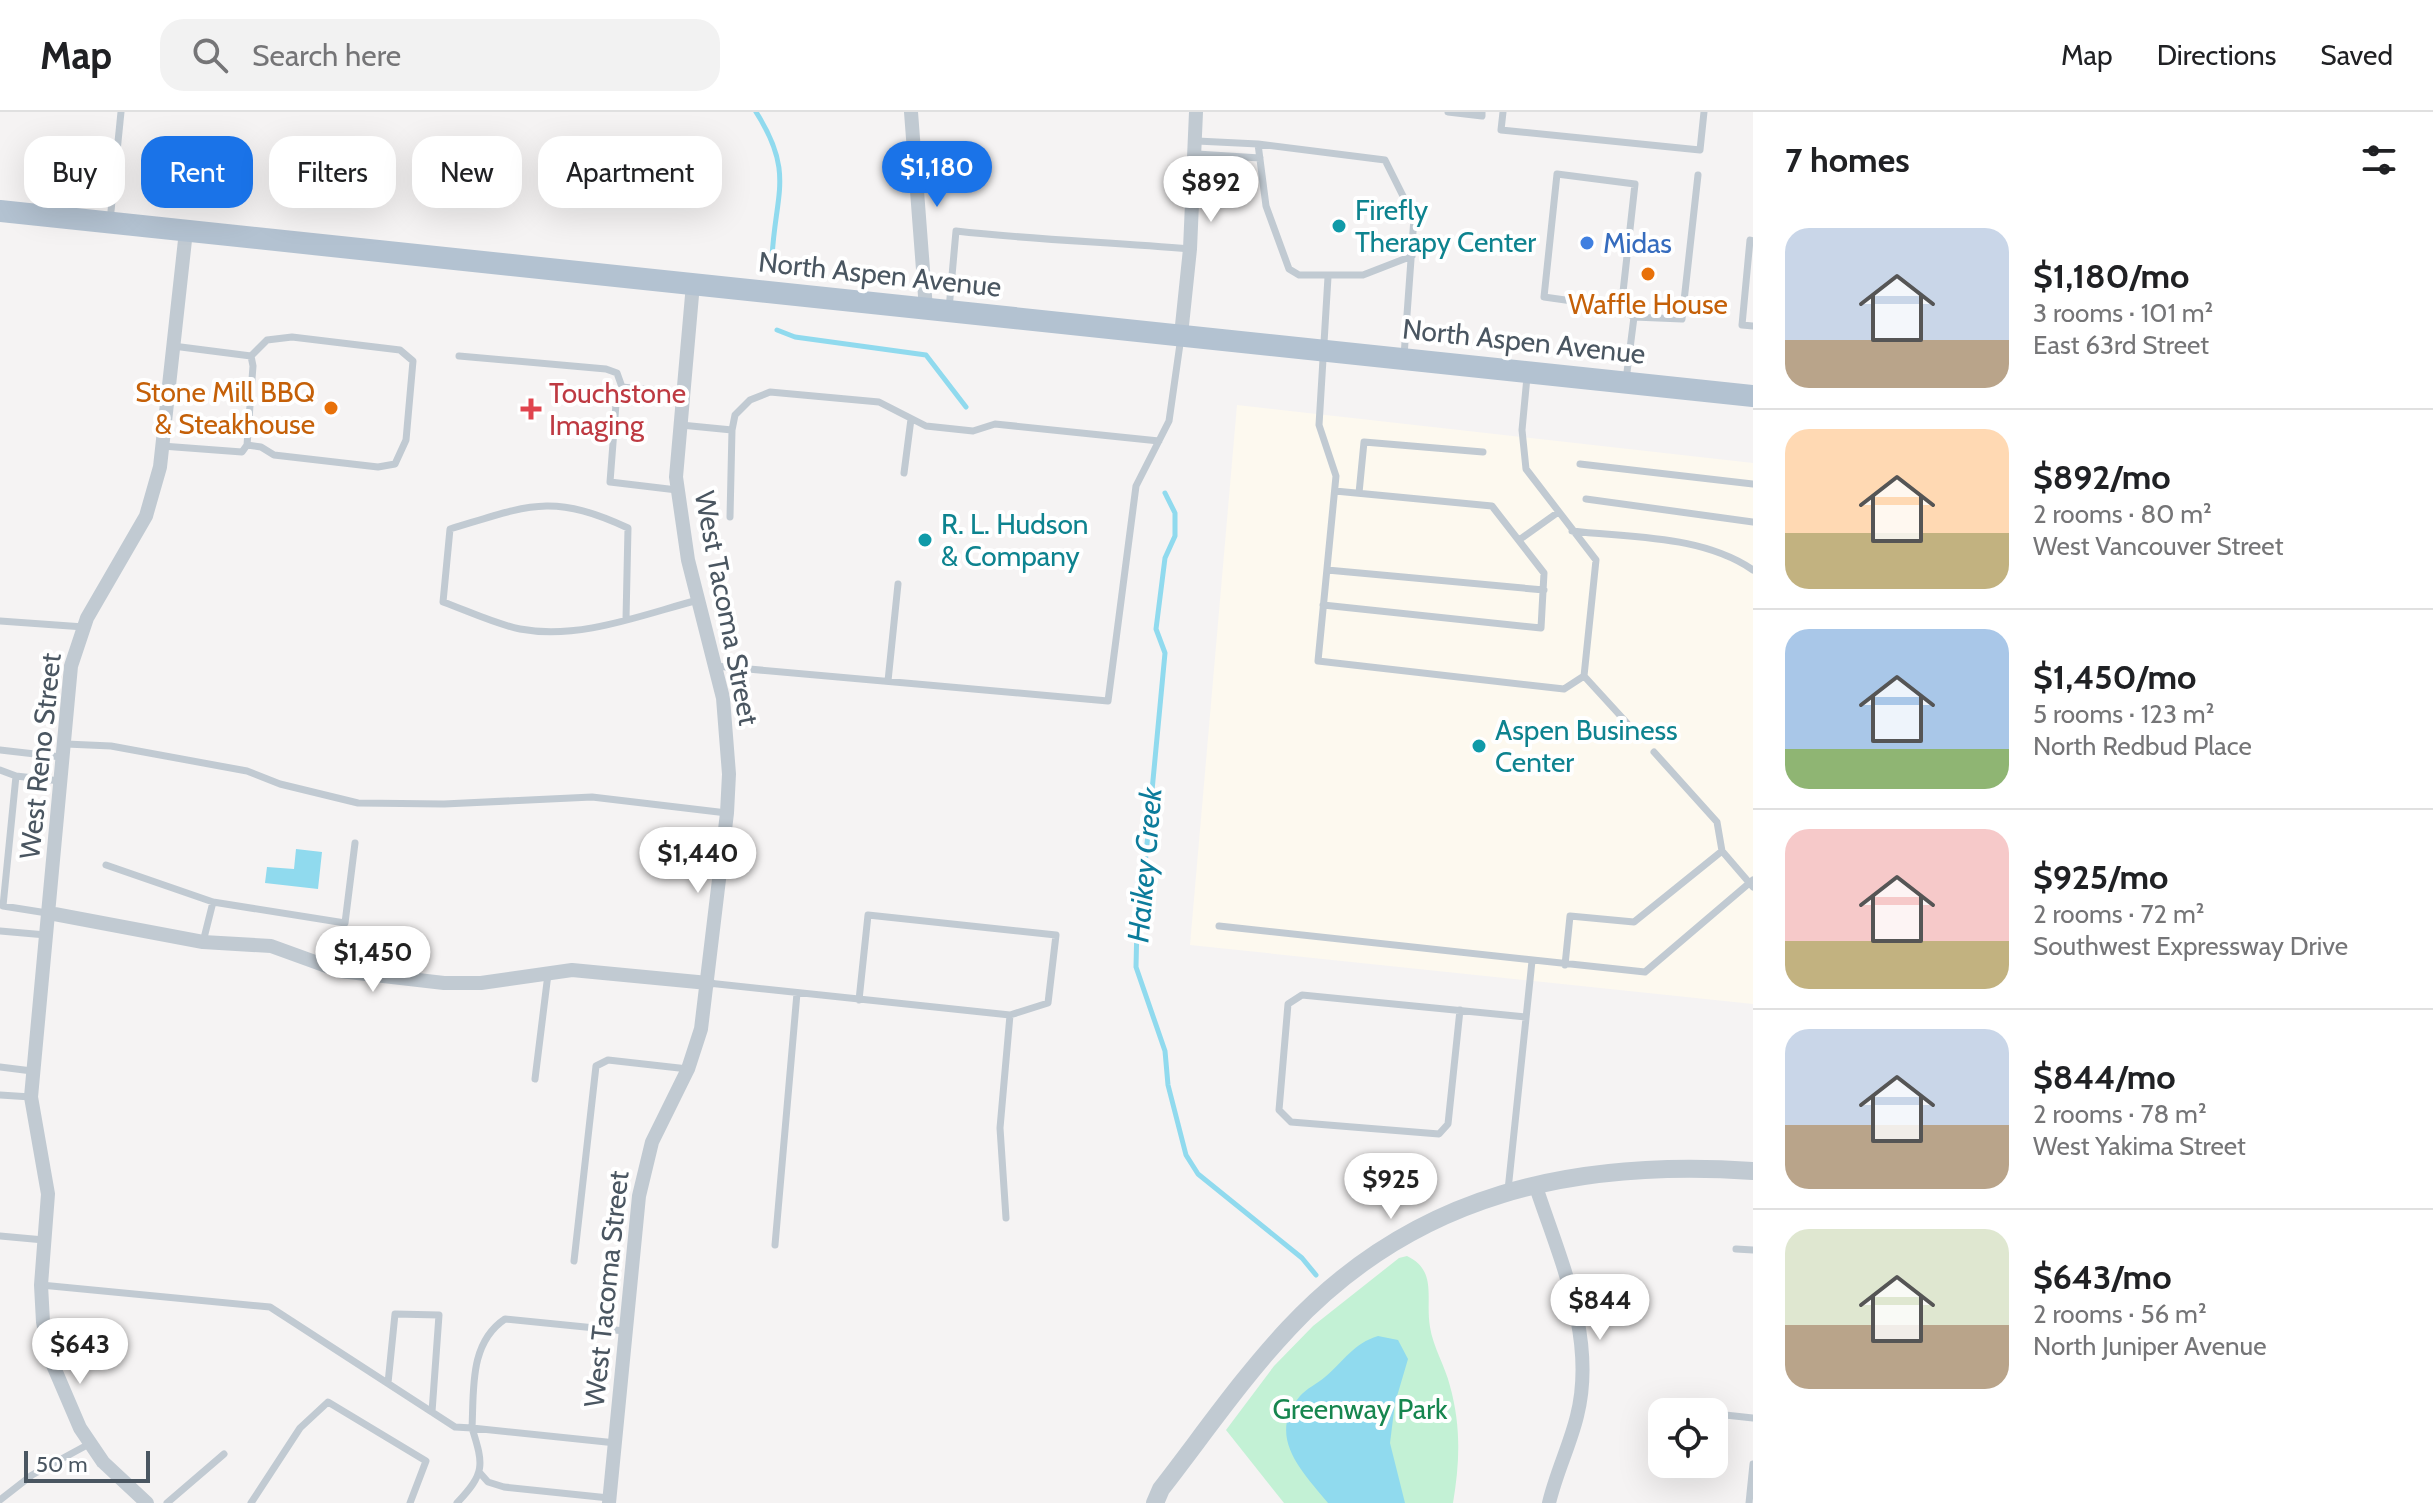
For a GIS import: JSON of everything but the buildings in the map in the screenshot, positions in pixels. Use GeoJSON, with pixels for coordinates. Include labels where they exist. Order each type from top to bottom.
{"type":"FeatureCollection","features":[{"type":"Feature","properties":{"kind":"main road","name":"North Aspen Avenue"},"geometry":{"type":"LineString","coordinates":[[0,211],[1753,396]]}},
{"type":"Feature","properties":{"kind":"street"},"geometry":{"type":"LineString","coordinates":[[911,112],[937,310]]}},
{"type":"Feature","properties":{"kind":"street"},"geometry":{"type":"LineString","coordinates":[[1181,335],[1197,148],[1196,112]]}},
{"type":"Feature","properties":{"kind":"street","name":"West Reno Street"},"geometry":{"type":"LineString","coordinates":[[144,1502],[89,1444],[63,1395],[50,1358],[41,1285],[48,1194],[31,1097],[71,666],[84,627],[146,516],[162,446],[186,231]]}},
{"type":"Feature","properties":{"kind":"street","name":"West Tacoma Street"},"geometry":{"type":"LineString","coordinates":[[609,1501],[645,1163],[661,1122],[688,1069],[701,1029],[727,813],[727,735],[723,698],[698,600],[677,490],[678,425],[693,284]]}},
{"type":"Feature","properties":{"kind":"street"},"geometry":{"type":"LineString","coordinates":[[49,913],[203,942],[271,946],[340,971],[444,983],[481,983],[548,972],[597,971],[708,983]]}},
{"type":"Feature","properties":{"kind":"street"},"geometry":{"type":"LineString","coordinates":[[1155,1503],[1161,1489],[1254,1368],[1331,1288],[1374,1255],[1421,1228],[1508,1192],[1618,1169],[1753,1171]]}},
{"type":"Feature","properties":{"kind":"street"},"geometry":{"type":"LineString","coordinates":[[1535,1184],[1577,1315],[1582,1353],[1583,1382],[1577,1416],[1549,1503]]}},
{"type":"Feature","properties":{"kind":"lane"},"geometry":{"type":"LineString","coordinates":[[109,223],[121,112]]}},
{"type":"Feature","properties":{"kind":"lane"},"geometry":{"type":"LineString","coordinates":[[1448,112],[1482,116],[1482,112]]}},
{"type":"Feature","properties":{"kind":"lane"},"geometry":{"type":"LineString","coordinates":[[1503,112],[1501,130],[1700,150],[1704,112]]}},
{"type":"Feature","properties":{"kind":"lane"},"geometry":{"type":"LineString","coordinates":[[1258,144],[1266,206],[1289,269],[1299,275],[1363,275],[1412,256]]}},
{"type":"Feature","properties":{"kind":"lane"},"geometry":{"type":"LineString","coordinates":[[1197,148],[1258,144],[1385,160],[1414,218],[1404,358]]}},
{"type":"Feature","properties":{"kind":"lane"},"geometry":{"type":"LineString","coordinates":[[1197,148],[1260,158]]}},
{"type":"Feature","properties":{"kind":"lane"},"geometry":{"type":"LineString","coordinates":[[1621,310],[1635,184],[1557,174],[1544,297],[1621,310],[1634,317],[1682,319],[1698,175]]}},
{"type":"Feature","properties":{"kind":"lane"},"geometry":{"type":"LineString","coordinates":[[937,310],[956,231],[1056,242],[1088,240],[1190,249]]}},
{"type":"Feature","properties":{"kind":"lane"},"geometry":{"type":"LineString","coordinates":[[1753,241],[1750,240],[1742,325],[1753,326]]}},
{"type":"Feature","properties":{"kind":"lane"},"geometry":{"type":"LineString","coordinates":[[1328,277],[1326,350],[1319,425],[1336,476],[1318,661],[1564,689],[1584,676]]}},
{"type":"Feature","properties":{"kind":"lane"},"geometry":{"type":"LineString","coordinates":[[1625,382],[1634,317]]}},
{"type":"Feature","properties":{"kind":"lane"},"geometry":{"type":"LineString","coordinates":[[715,666],[1108,701],[1136,486],[1169,421],[1181,335]]}},
{"type":"Feature","properties":{"kind":"lane"},"geometry":{"type":"LineString","coordinates":[[247,445],[261,447],[274,455],[378,467],[395,464],[406,440],[413,361],[400,350],[292,337],[267,340],[251,356]]}},
{"type":"Feature","properties":{"kind":"lane"},"geometry":{"type":"LineString","coordinates":[[173,346],[242,352],[251,356]]}},
{"type":"Feature","properties":{"kind":"lane"},"geometry":{"type":"LineString","coordinates":[[162,446],[230,454],[242,452],[247,445],[253,366],[251,356]]}},
{"type":"Feature","properties":{"kind":"lane"},"geometry":{"type":"LineString","coordinates":[[459,356],[606,369],[617,373],[622,387],[616,404],[610,482],[677,490]]}},
{"type":"Feature","properties":{"kind":"lane"},"geometry":{"type":"LineString","coordinates":[[1528,371],[1522,458],[1535,485],[1596,560],[1584,676],[1627,723]]}},
{"type":"Feature","properties":{"kind":"lane"},"geometry":{"type":"LineString","coordinates":[[622,387],[681,393]]}},
{"type":"Feature","properties":{"kind":"lane"},"geometry":{"type":"LineString","coordinates":[[730,517],[735,415],[742,407],[770,392],[879,402],[926,426],[973,431],[995,424],[1159,441]]}},
{"type":"Feature","properties":{"kind":"lane"},"geometry":{"type":"LineString","coordinates":[[904,473],[911,419]]}},
{"type":"Feature","properties":{"kind":"lane"},"geometry":{"type":"LineString","coordinates":[[678,425],[732,430]]}},
{"type":"Feature","properties":{"kind":"lane"},"geometry":{"type":"LineString","coordinates":[[1359,493],[1364,442],[1483,452]]}},
{"type":"Feature","properties":{"kind":"lane"},"geometry":{"type":"LineString","coordinates":[[1580,464],[1753,484]]}},
{"type":"Feature","properties":{"kind":"lane"},"geometry":{"type":"LineString","coordinates":[[1323,605],[1541,628],[1544,573],[1492,506],[1335,491]]}},
{"type":"Feature","properties":{"kind":"lane"},"geometry":{"type":"LineString","coordinates":[[1586,499],[1753,522]]}},
{"type":"Feature","properties":{"kind":"lane"},"geometry":{"type":"LineString","coordinates":[[626,619],[628,528],[589,510],[534,504],[450,529],[443,602],[520,629],[575,632],[626,619],[698,600]]}},
{"type":"Feature","properties":{"kind":"lane"},"geometry":{"type":"LineString","coordinates":[[1519,540],[1557,513]]}},
{"type":"Feature","properties":{"kind":"lane"},"geometry":{"type":"LineString","coordinates":[[1572,531],[1697,545],[1738,560],[1753,570]]}},
{"type":"Feature","properties":{"kind":"lane"},"geometry":{"type":"LineString","coordinates":[[1327,570],[1544,590]]}},
{"type":"Feature","properties":{"kind":"lane"},"geometry":{"type":"LineString","coordinates":[[888,681],[898,584]]}},
{"type":"Feature","properties":{"kind":"lane"},"geometry":{"type":"LineString","coordinates":[[0,621],[84,627]]}},
{"type":"Feature","properties":{"kind":"lane"},"geometry":{"type":"LineString","coordinates":[[0,750],[111,746],[247,771],[280,784],[358,803],[444,804],[592,797],[727,813]]}},
{"type":"Feature","properties":{"kind":"lane"},"geometry":{"type":"LineString","coordinates":[[1219,926],[1645,972],[1752,883],[1722,851],[1717,822],[1654,752]]}},
{"type":"Feature","properties":{"kind":"lane"},"geometry":{"type":"LineString","coordinates":[[0,770],[16,776],[62,781]]}},
{"type":"Feature","properties":{"kind":"lane"},"geometry":{"type":"LineString","coordinates":[[16,776],[1,906],[49,913]]}},
{"type":"Feature","properties":{"kind":"lane"},"geometry":{"type":"LineString","coordinates":[[106,865],[213,902],[345,923],[355,843]]}},
{"type":"Feature","properties":{"kind":"lane"},"geometry":{"type":"LineString","coordinates":[[1565,965],[1570,916],[1634,922],[1722,851]]}},
{"type":"Feature","properties":{"kind":"lane"},"geometry":{"type":"LineString","coordinates":[[203,942],[213,902]]}},
{"type":"Feature","properties":{"kind":"lane"},"geometry":{"type":"LineString","coordinates":[[708,983],[859,1000],[1010,1015],[1048,1003],[1056,935],[868,915],[859,1000]]}},
{"type":"Feature","properties":{"kind":"lane"},"geometry":{"type":"LineString","coordinates":[[0,931],[46,935]]}},
{"type":"Feature","properties":{"kind":"lane"},"geometry":{"type":"LineString","coordinates":[[1508,1192],[1532,961]]}},
{"type":"Feature","properties":{"kind":"lane"},"geometry":{"type":"LineString","coordinates":[[535,1079],[548,972]]}},
{"type":"Feature","properties":{"kind":"lane"},"geometry":{"type":"LineString","coordinates":[[775,1245],[797,993]]}},
{"type":"Feature","properties":{"kind":"lane"},"geometry":{"type":"LineString","coordinates":[[1460,1010],[1448,1124],[1439,1134],[1291,1122],[1279,1110],[1288,1004],[1302,995],[1460,1010],[1526,1017]]}},
{"type":"Feature","properties":{"kind":"lane"},"geometry":{"type":"LineString","coordinates":[[1006,1218],[1000,1128],[1010,1015]]}},
{"type":"Feature","properties":{"kind":"lane"},"geometry":{"type":"LineString","coordinates":[[574,1261],[596,1066],[608,1060],[688,1069]]}},
{"type":"Feature","properties":{"kind":"lane"},"geometry":{"type":"LineString","coordinates":[[0,1067],[32,1071]]}},
{"type":"Feature","properties":{"kind":"lane"},"geometry":{"type":"LineString","coordinates":[[0,1095],[31,1097]]}},
{"type":"Feature","properties":{"kind":"lane"},"geometry":{"type":"LineString","coordinates":[[0,1236],[46,1240]]}},
{"type":"Feature","properties":{"kind":"lane"},"geometry":{"type":"LineString","coordinates":[[1736,1249],[1753,1250]]}},
{"type":"Feature","properties":{"kind":"lane"},"geometry":{"type":"LineString","coordinates":[[41,1285],[270,1307],[455,1427],[616,1443]]}},
{"type":"Feature","properties":{"kind":"lane"},"geometry":{"type":"LineString","coordinates":[[388,1383],[395,1314],[439,1315],[432,1412]]}},
{"type":"Feature","properties":{"kind":"lane"},"geometry":{"type":"LineString","coordinates":[[457,1503],[480,1473],[482,1459],[472,1428],[481,1343],[505,1319],[625,1331]]}},
{"type":"Feature","properties":{"kind":"lane"},"geometry":{"type":"LineString","coordinates":[[251,1503],[300,1428],[328,1402],[426,1461],[410,1503]]}},
{"type":"Feature","properties":{"kind":"lane"},"geometry":{"type":"LineString","coordinates":[[1728,1415],[1753,1418]]}},
{"type":"Feature","properties":{"kind":"lane"},"geometry":{"type":"LineString","coordinates":[[0,1500],[32,1475],[89,1444]]}},
{"type":"Feature","properties":{"kind":"lane"},"geometry":{"type":"LineString","coordinates":[[167,1503],[224,1454]]}},
{"type":"Feature","properties":{"kind":"lane"},"geometry":{"type":"LineString","coordinates":[[1749,1503],[1753,1464]]}},
{"type":"Feature","properties":{"kind":"lane"},"geometry":{"type":"LineString","coordinates":[[480,1473],[488,1482],[504,1487],[609,1501]]}},
{"type":"Feature","properties":{"kind":"shaded area"},"geometry":{"type":"Polygon","coordinates":[[[1237,405],[1753,463],[1753,1004],[1190,945],[1237,405]]]}},
{"type":"Feature","properties":{"kind":"green space","name":"Greenway Park"},"geometry":{"type":"Polygon","coordinates":[[[1407,1256],[1417,1262],[1427,1277],[1432,1334],[1454,1401],[1458,1444],[1453,1503],[1284,1503],[1226,1430],[1274,1366],[1313,1326],[1399,1258],[1407,1256]]]}},
{"type":"Feature","properties":{"kind":"water"},"geometry":{"type":"Polygon","coordinates":[[[296,849],[322,852],[318,889],[265,883],[267,867],[294,869],[296,849]]]}},
{"type":"Feature","properties":{"kind":"water"},"geometry":{"type":"Polygon","coordinates":[[[1378,1336],[1398,1340],[1408,1359],[1395,1403],[1390,1443],[1405,1503],[1328,1503],[1292,1453],[1286,1426],[1290,1411],[1303,1393],[1355,1348],[1378,1336]]]}},
{"type":"Feature","properties":{"kind":"waterway","name":"Haikey Creek"},"geometry":{"type":"LineString","coordinates":[[756,112],[768,133],[779,168],[779,200],[772,258]]}},
{"type":"Feature","properties":{"kind":"waterway","name":"Haikey Creek"},"geometry":{"type":"LineString","coordinates":[[777,330],[795,337],[926,355],[966,407]]}},
{"type":"Feature","properties":{"kind":"waterway","name":"Haikey Creek"},"geometry":{"type":"LineString","coordinates":[[1165,493],[1175,513],[1175,536],[1165,558],[1156,629],[1165,653],[1145,865],[1138,879],[1136,967],[1165,1051],[1168,1085],[1186,1155],[1198,1174],[1302,1258],[1316,1275]]}},
{"type":"Feature","properties":{"kind":"place","name":"Firefly Therapy Center"},"geometry":{"type":"Point","coordinates":[1339,226]}},
{"type":"Feature","properties":{"kind":"place","name":"Midas"},"geometry":{"type":"Point","coordinates":[1587,243]}},
{"type":"Feature","properties":{"kind":"place","name":"Waffle House"},"geometry":{"type":"Point","coordinates":[1648,274]}},
{"type":"Feature","properties":{"kind":"place","name":"Stone Mill BBQ & Steakhouse"},"geometry":{"type":"Point","coordinates":[331,408]}},
{"type":"Feature","properties":{"kind":"place","name":"Touchstone Imaging"},"geometry":{"type":"Point","coordinates":[531,409]}},
{"type":"Feature","properties":{"kind":"place","name":"R. L. Hudson & Company"},"geometry":{"type":"Point","coordinates":[925,540]}},
{"type":"Feature","properties":{"kind":"place","name":"Aspen Business Center"},"geometry":{"type":"Point","coordinates":[1479,746]}}]}
